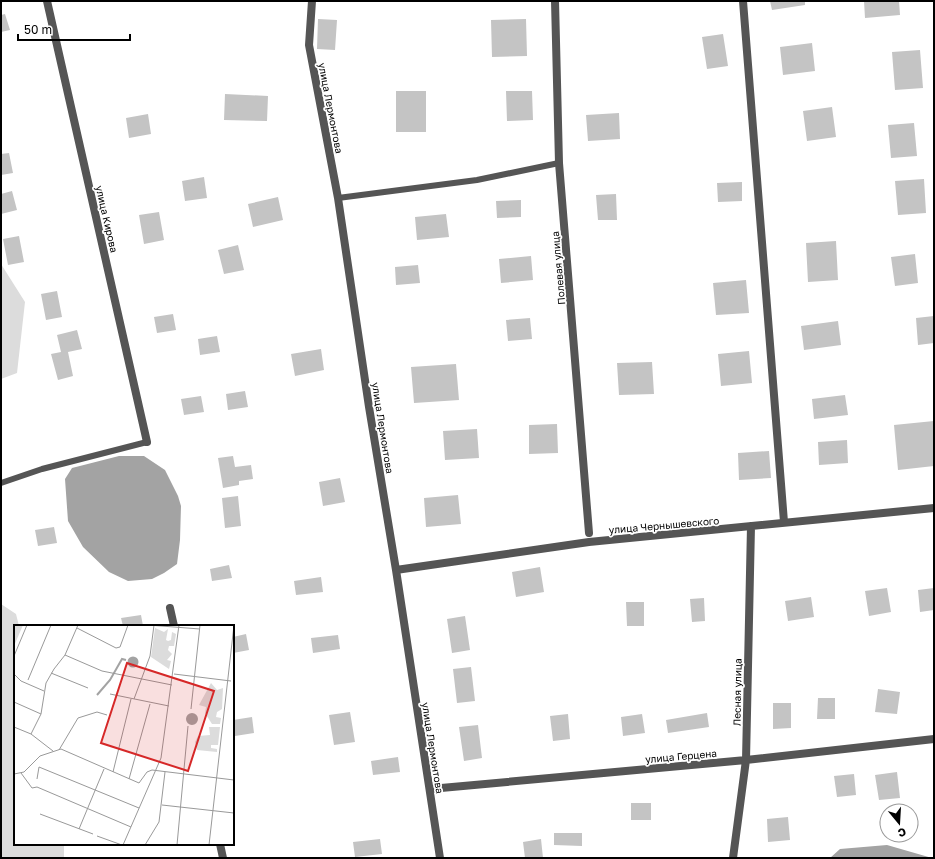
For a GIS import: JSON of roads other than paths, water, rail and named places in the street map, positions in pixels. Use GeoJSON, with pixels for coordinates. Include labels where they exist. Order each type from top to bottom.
{"type":"FeatureCollection","features":[{"type":"Feature","properties":{"kind":"street","name":"улица Кирова"},"geometry":{"type":"LineString","coordinates":[[47,1],[147,442]]}},
{"type":"Feature","properties":{"kind":"street","name":"улица Лермонтова"},"geometry":{"type":"LineString","coordinates":[[312,1],[309,45],[338,198],[369,407],[396,570],[440,858]]}},
{"type":"Feature","properties":{"kind":"street","name":"Полевая улица"},"geometry":{"type":"LineString","coordinates":[[555,1],[560,163],[589,538]]}},
{"type":"Feature","properties":{"kind":"street"},"geometry":{"type":"LineString","coordinates":[[743,1],[784,522]]}},
{"type":"Feature","properties":{"kind":"street","name":"улица Чернышевского"},"geometry":{"type":"LineString","coordinates":[[396,570],[589,538],[751,526],[934,508]]}},
{"type":"Feature","properties":{"kind":"street","name":"Лесная улица"},"geometry":{"type":"LineString","coordinates":[[733,858],[746,760],[751,526]]}},
{"type":"Feature","properties":{"kind":"street"},"geometry":{"type":"LineString","coordinates":[[170,608],[174,625]]}},
{"type":"Feature","properties":{"kind":"street","name":"улица Герцена"},"geometry":{"type":"LineString","coordinates":[[430,790],[746,760],[934,739]]}},
{"type":"Feature","properties":{"kind":"street"},"geometry":{"type":"LineString","coordinates":[[220,845],[223,858]]}},
{"type":"Feature","properties":{"kind":"lane"},"geometry":{"type":"LineString","coordinates":[[338,198],[477,180],[560,163]]}},
{"type":"Feature","properties":{"kind":"lane"},"geometry":{"type":"LineString","coordinates":[[1,483],[42,469],[147,442]]}}]}
